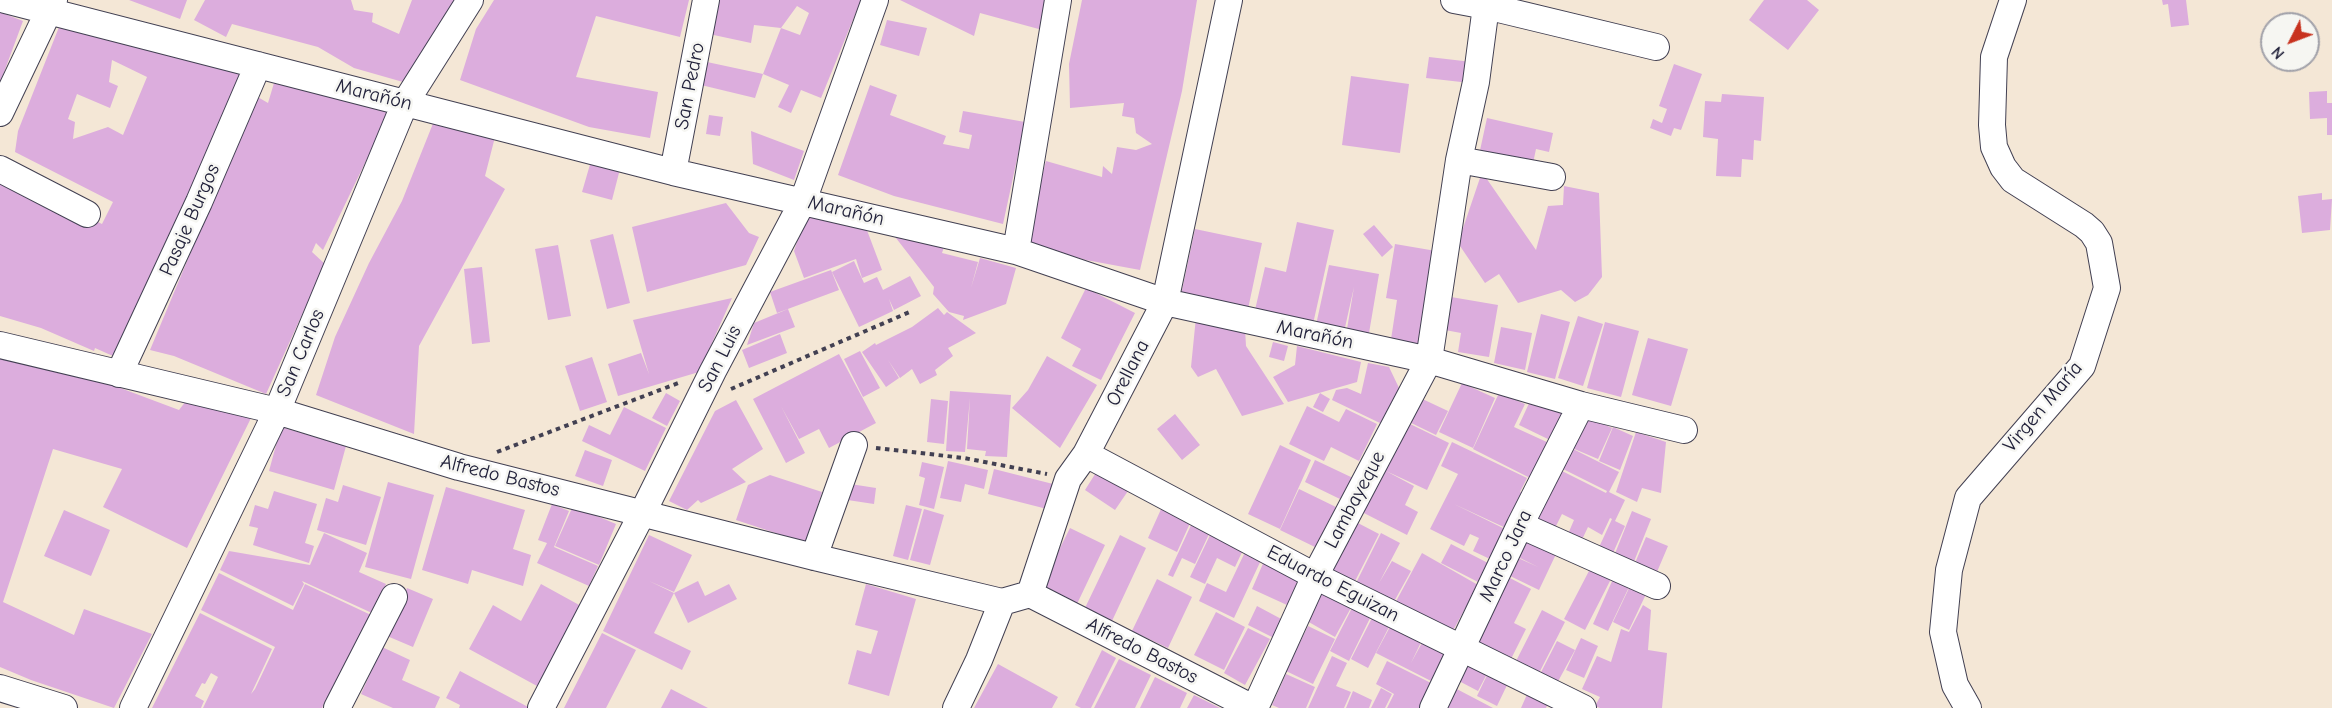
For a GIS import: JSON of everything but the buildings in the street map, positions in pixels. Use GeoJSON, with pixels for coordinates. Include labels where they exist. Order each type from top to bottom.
{"type":"FeatureCollection","features":[{"type":"Feature","properties":{"kind":"street","name":"Marañón"},"geometry":{"type":"LineString","coordinates":[[5,0],[51,6],[258,65],[674,172],[1016,251],[1165,302],[1429,360],[1581,405],[1684,430]]}},
{"type":"Feature","properties":{"kind":"street","name":"San Carlos"},"geometry":{"type":"LineString","coordinates":[[133,708],[277,411],[405,103],[470,0]]}},
{"type":"Feature","properties":{"kind":"street","name":"San Pedro"},"geometry":{"type":"LineString","coordinates":[[674,172],[706,0]]}},
{"type":"Feature","properties":{"kind":"street","name":"San Luis"},"geometry":{"type":"LineString","coordinates":[[541,708],[644,512],[713,371],[803,201],[875,0]]}},
{"type":"Feature","properties":{"kind":"street"},"geometry":{"type":"LineString","coordinates":[[1016,251],[1058,0]]}},
{"type":"Feature","properties":{"kind":"street","name":"Orellana"},"geometry":{"type":"LineString","coordinates":[[1030,594],[1068,479],[1086,454],[1165,302],[1229,0]]}},
{"type":"Feature","properties":{"kind":"street"},"geometry":{"type":"LineString","coordinates":[[1454,0],[1656,47]]}},
{"type":"Feature","properties":{"kind":"street","name":"Virgen María"},"geometry":{"type":"LineString","coordinates":[[1968,708],[1955,685],[1943,632],[1949,570],[1968,498],[2082,366],[2107,288],[2099,243],[2092,232],[2013,180],[2003,167],[1994,147],[1992,125],[1994,57],[2013,0]]}},
{"type":"Feature","properties":{"kind":"street"},"geometry":{"type":"LineString","coordinates":[[0,113],[51,6]]}},
{"type":"Feature","properties":{"kind":"street","name":"Lambayeque"},"geometry":{"type":"LineString","coordinates":[[1254,708],[1315,576],[1429,360],[1459,160],[1476,82],[1486,6]]}},
{"type":"Feature","properties":{"kind":"street","name":"Pasaje Burgos"},"geometry":{"type":"LineString","coordinates":[[119,375],[199,202],[258,65]]}},
{"type":"Feature","properties":{"kind":"street"},"geometry":{"type":"LineString","coordinates":[[1459,160],[1552,177]]}},
{"type":"Feature","properties":{"kind":"street"},"geometry":{"type":"LineString","coordinates":[[0,169],[87,214]]}},
{"type":"Feature","properties":{"kind":"street","name":"Alfredo Bastos"},"geometry":{"type":"LineString","coordinates":[[0,345],[277,411],[459,467],[1002,602]]}},
{"type":"Feature","properties":{"kind":"street","name":"Marco Jara"},"geometry":{"type":"LineString","coordinates":[[1433,708],[1520,525],[1581,405]]}},
{"type":"Feature","properties":{"kind":"street"},"geometry":{"type":"LineString","coordinates":[[814,557],[854,445]]}},
{"type":"Feature","properties":{"kind":"street","name":"Eduardo Eguizan"},"geometry":{"type":"LineString","coordinates":[[1086,454],[1315,576],[1583,708]]}},
{"type":"Feature","properties":{"kind":"street"},"geometry":{"type":"LineString","coordinates":[[1520,525],[1657,586]]}},
{"type":"Feature","properties":{"kind":"street"},"geometry":{"type":"LineString","coordinates":[[956,708],[979,660],[1002,602],[1030,594]]}},
{"type":"Feature","properties":{"kind":"street","name":"Alfredo Bastos"},"geometry":{"type":"LineString","coordinates":[[1030,594],[1254,708]]}},
{"type":"Feature","properties":{"kind":"street"},"geometry":{"type":"LineString","coordinates":[[338,708],[394,597]]}},
{"type":"Feature","properties":{"kind":"street"},"geometry":{"type":"LineString","coordinates":[[0,688],[64,708]]}},
{"type":"Feature","properties":{"kind":"path"},"geometry":{"type":"LineString","coordinates":[[697,404],[912,311]]}},
{"type":"Feature","properties":{"kind":"path"},"geometry":{"type":"LineString","coordinates":[[459,467],[713,371]]}},
{"type":"Feature","properties":{"kind":"path"},"geometry":{"type":"LineString","coordinates":[[854,445],[964,458],[1068,479]]}}]}
